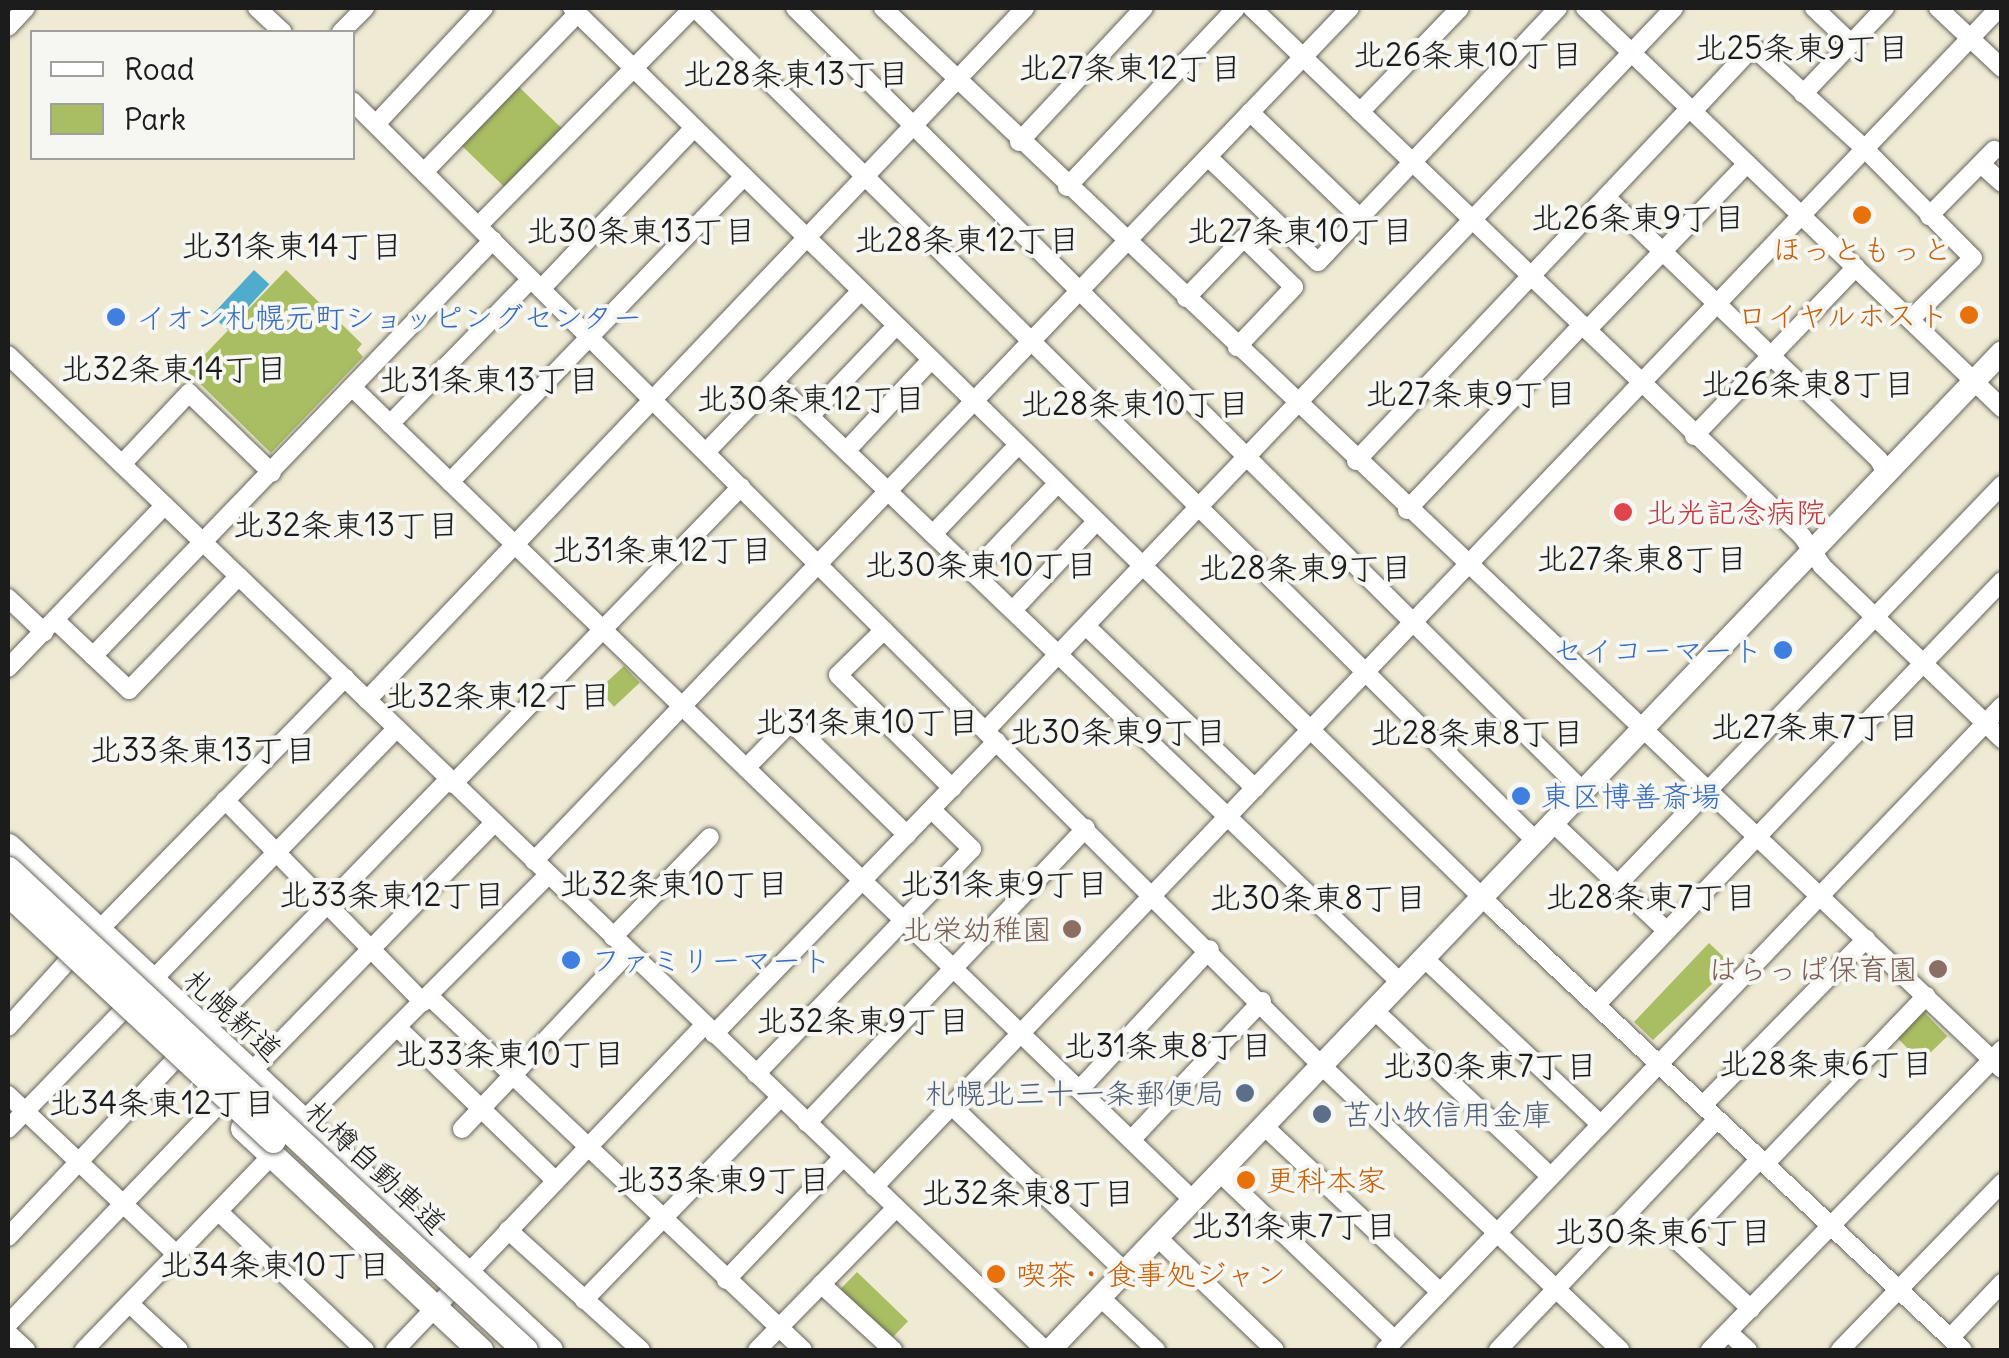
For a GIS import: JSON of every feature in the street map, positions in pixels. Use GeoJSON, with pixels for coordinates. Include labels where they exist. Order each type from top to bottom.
{"type":"FeatureCollection","features":[{"type":"Feature","properties":{"kind":"highway","name":"札幌新道"},"geometry":{"type":"LineString","coordinates":[[8,846],[148,982],[550,1350]]}},
{"type":"Feature","properties":{"kind":"highway","name":"札樽自動車道"},"geometry":{"type":"LineString","coordinates":[[8,869],[525,1350]]}},
{"type":"Feature","properties":{"kind":"highway","name":"札樽自動車道"},"geometry":{"type":"LineString","coordinates":[[8,893],[500,1350]]}},
{"type":"Feature","properties":{"kind":"highway"},"geometry":{"type":"LineString","coordinates":[[8,906],[480,1350]]}},
{"type":"Feature","properties":{"kind":"main road"},"geometry":{"type":"LineString","coordinates":[[1050,1350],[2002,352]]}},
{"type":"Feature","properties":{"kind":"street"},"geometry":{"type":"LineString","coordinates":[[8,27],[26,8]]}},
{"type":"Feature","properties":{"kind":"street"},"geometry":{"type":"LineString","coordinates":[[258,8],[281,30]]}},
{"type":"Feature","properties":{"kind":"street"},"geometry":{"type":"LineString","coordinates":[[343,30],[365,8]]}},
{"type":"Feature","properties":{"kind":"street"},"geometry":{"type":"LineString","coordinates":[[376,124],[484,8]]}},
{"type":"Feature","properties":{"kind":"street"},"geometry":{"type":"LineString","coordinates":[[479,225],[694,8],[1536,841]]}},
{"type":"Feature","properties":{"kind":"street"},"geometry":{"type":"LineString","coordinates":[[795,8],[1584,792]]}},
{"type":"Feature","properties":{"kind":"street"},"geometry":{"type":"LineString","coordinates":[[367,700],[1025,8]]}},
{"type":"Feature","properties":{"kind":"street"},"geometry":{"type":"LineString","coordinates":[[1020,142],[1144,8]]}},
{"type":"Feature","properties":{"kind":"street"},"geometry":{"type":"LineString","coordinates":[[1066,187],[1236,8]]}},
{"type":"Feature","properties":{"kind":"street"},"geometry":{"type":"LineString","coordinates":[[1252,8],[1641,382],[1874,618],[2002,739]]}},
{"type":"Feature","properties":{"kind":"street"},"geometry":{"type":"LineString","coordinates":[[534,861],[684,709],[1350,8]]}},
{"type":"Feature","properties":{"kind":"street"},"geometry":{"type":"LineString","coordinates":[[1360,112],[1460,8]]}},
{"type":"Feature","properties":{"kind":"street"},"geometry":{"type":"LineString","coordinates":[[1208,157],[1318,262],[1558,8]]}},
{"type":"Feature","properties":{"kind":"street"},"geometry":{"type":"LineString","coordinates":[[1585,8],[2002,408]]}},
{"type":"Feature","properties":{"kind":"street"},"geometry":{"type":"LineString","coordinates":[[395,1350],[588,1148],[932,810],[1060,656],[1674,8]]}},
{"type":"Feature","properties":{"kind":"street"},"geometry":{"type":"LineString","coordinates":[[1814,8],[1852,44]]}},
{"type":"Feature","properties":{"kind":"street"},"geometry":{"type":"LineString","coordinates":[[1803,94],[1885,8]]}},
{"type":"Feature","properties":{"kind":"street"},"geometry":{"type":"LineString","coordinates":[[1938,8],[2002,68]]}},
{"type":"Feature","properties":{"kind":"street"},"geometry":{"type":"LineString","coordinates":[[874,1187],[1999,8]]}},
{"type":"Feature","properties":{"kind":"street"},"geometry":{"type":"LineString","coordinates":[[424,172],[575,10],[1482,897],[1956,1344],[2002,1284]]}},
{"type":"Feature","properties":{"kind":"street"},"geometry":{"type":"LineString","coordinates":[[894,11],[1066,187],[1641,732],[1758,835],[1998,1060],[1710,1350]]}},
{"type":"Feature","properties":{"kind":"street"},"geometry":{"type":"LineString","coordinates":[[1356,461],[1753,47],[1864,149],[1973,258],[1910,320]]}},
{"type":"Feature","properties":{"kind":"street"},"geometry":{"type":"LineString","coordinates":[[355,104],[1262,1001],[1322,1066],[1556,1289],[1608,1346]]}},
{"type":"Feature","properties":{"kind":"street"},"geometry":{"type":"LineString","coordinates":[[1250,112],[1360,218]]}},
{"type":"Feature","properties":{"kind":"street"},"geometry":{"type":"LineString","coordinates":[[390,424],[694,128]]}},
{"type":"Feature","properties":{"kind":"street"},"geometry":{"type":"LineString","coordinates":[[1930,216],[1988,157],[2002,183]]}},
{"type":"Feature","properties":{"kind":"street"},"geometry":{"type":"LineString","coordinates":[[1407,510],[1747,164]]}},
{"type":"Feature","properties":{"kind":"street"},"geometry":{"type":"LineString","coordinates":[[450,482],[744,176]]}},
{"type":"Feature","properties":{"kind":"street"},"geometry":{"type":"LineString","coordinates":[[1606,198],[1879,460],[1886,474]]}},
{"type":"Feature","properties":{"kind":"street"},"geometry":{"type":"LineString","coordinates":[[1186,298],[1244,238],[1294,287],[1237,347]]}},
{"type":"Feature","properties":{"kind":"street"},"geometry":{"type":"LineString","coordinates":[[93,656],[354,389],[493,240]]}},
{"type":"Feature","properties":{"kind":"street"},"geometry":{"type":"LineString","coordinates":[[1694,436],[1856,267]]}},
{"type":"Feature","properties":{"kind":"street"},"geometry":{"type":"LineString","coordinates":[[706,452],[861,291]]}},
{"type":"Feature","properties":{"kind":"street"},"geometry":{"type":"LineString","coordinates":[[810,416],[896,326]]}},
{"type":"Feature","properties":{"kind":"street"},"geometry":{"type":"LineString","coordinates":[[8,355],[842,1158],[1050,1350]]}},
{"type":"Feature","properties":{"kind":"street"},"geometry":{"type":"LineString","coordinates":[[846,450],[931,360]]}},
{"type":"Feature","properties":{"kind":"street"},"geometry":{"type":"LineString","coordinates":[[774,382],[1401,983]]}},
{"type":"Feature","properties":{"kind":"street"},"geometry":{"type":"LineString","coordinates":[[354,389],[1193,1200]]}},
{"type":"Feature","properties":{"kind":"street"},"geometry":{"type":"LineString","coordinates":[[122,464],[189,392],[272,473]]}},
{"type":"Feature","properties":{"kind":"street"},"geometry":{"type":"LineString","coordinates":[[933,534],[1018,445]]}},
{"type":"Feature","properties":{"kind":"street"},"geometry":{"type":"LineString","coordinates":[[973,572],[1057,484]]}},
{"type":"Feature","properties":{"kind":"street"},"geometry":{"type":"LineString","coordinates":[[1618,884],[2002,484]]}},
{"type":"Feature","properties":{"kind":"street"},"geometry":{"type":"LineString","coordinates":[[204,1032],[741,487]]}},
{"type":"Feature","properties":{"kind":"street"},"geometry":{"type":"LineString","coordinates":[[8,668],[165,505]]}},
{"type":"Feature","properties":{"kind":"street"},"geometry":{"type":"LineString","coordinates":[[1012,610],[1096,522]]}},
{"type":"Feature","properties":{"kind":"street"},"geometry":{"type":"LineString","coordinates":[[8,598],[93,656],[129,690],[238,576]]}},
{"type":"Feature","properties":{"kind":"street"},"geometry":{"type":"LineString","coordinates":[[1596,1006],[2002,581]]}},
{"type":"Feature","properties":{"kind":"street"},"geometry":{"type":"LineString","coordinates":[[1087,628],[1255,788]]}},
{"type":"Feature","properties":{"kind":"street"},"geometry":{"type":"LineString","coordinates":[[884,630],[838,675],[952,788]]}},
{"type":"Feature","properties":{"kind":"street"},"geometry":{"type":"LineString","coordinates":[[98,932],[345,678]]}},
{"type":"Feature","properties":{"kind":"street"},"geometry":{"type":"LineString","coordinates":[[1220,1172],[1390,1345],[2002,706]]}},
{"type":"Feature","properties":{"kind":"street"},"geometry":{"type":"LineString","coordinates":[[746,768],[792,722],[907,835]]}},
{"type":"Feature","properties":{"kind":"street"},"geometry":{"type":"LineString","coordinates":[[8,1129],[396,729]]}},
{"type":"Feature","properties":{"kind":"street"},"geometry":{"type":"LineString","coordinates":[[224,800],[329,902],[371,949],[512,1072],[803,1350]]}},
{"type":"Feature","properties":{"kind":"street"},"geometry":{"type":"LineString","coordinates":[[756,1074],[972,848],[932,810]]}},
{"type":"Feature","properties":{"kind":"street"},"geometry":{"type":"LineString","coordinates":[[249,1074],[494,823]]}},
{"type":"Feature","properties":{"kind":"street"},"geometry":{"type":"LineString","coordinates":[[1553,823],[1667,931]]}},
{"type":"Feature","properties":{"kind":"street"},"geometry":{"type":"LineString","coordinates":[[807,1124],[1086,828]]}},
{"type":"Feature","properties":{"kind":"street"},"geometry":{"type":"LineString","coordinates":[[613,937],[710,836]]}},
{"type":"Feature","properties":{"kind":"street"},"geometry":{"type":"LineString","coordinates":[[304,1121],[548,875]]}},
{"type":"Feature","properties":{"kind":"street"},"geometry":{"type":"LineString","coordinates":[[1703,1105],[1866,939]]}},
{"type":"Feature","properties":{"kind":"street"},"geometry":{"type":"LineString","coordinates":[[1079,1090],[1210,950]]}},
{"type":"Feature","properties":{"kind":"street"},"geometry":{"type":"LineString","coordinates":[[462,1129],[628,952]]}},
{"type":"Feature","properties":{"kind":"street"},"geometry":{"type":"LineString","coordinates":[[1425,959],[1599,1123]]}},
{"type":"Feature","properties":{"kind":"street"},"geometry":{"type":"LineString","coordinates":[[8,1027],[67,962]]}},
{"type":"Feature","properties":{"kind":"street"},"geometry":{"type":"LineString","coordinates":[[1750,1309],[1680,1243],[1926,996]]}},
{"type":"Feature","properties":{"kind":"street"},"geometry":{"type":"LineString","coordinates":[[1131,1140],[1262,1001]]}},
{"type":"Feature","properties":{"kind":"street"},"geometry":{"type":"LineString","coordinates":[[1375,1011],[1550,1176]]}},
{"type":"Feature","properties":{"kind":"street"},"geometry":{"type":"LineString","coordinates":[[398,1028],[556,1181]]}},
{"type":"Feature","properties":{"kind":"street"},"geometry":{"type":"LineString","coordinates":[[8,1236],[173,1062]]}},
{"type":"Feature","properties":{"kind":"street"},"geometry":{"type":"LineString","coordinates":[[8,1095],[176,1254]]}},
{"type":"Feature","properties":{"kind":"street"},"geometry":{"type":"LineString","coordinates":[[584,1300],[780,1098]]}},
{"type":"Feature","properties":{"kind":"street"},"geometry":{"type":"LineString","coordinates":[[8,1324],[218,1105]]}},
{"type":"Feature","properties":{"kind":"street"},"geometry":{"type":"LineString","coordinates":[[951,1105],[1125,1272]]}},
{"type":"Feature","properties":{"kind":"street"},"geometry":{"type":"LineString","coordinates":[[1498,1350],[1717,1119]]}},
{"type":"Feature","properties":{"kind":"street"},"geometry":{"type":"LineString","coordinates":[[1264,1126],[1440,1292]]}},
{"type":"Feature","properties":{"kind":"street"},"geometry":{"type":"LineString","coordinates":[[84,1350],[272,1155]]}},
{"type":"Feature","properties":{"kind":"street"},"geometry":{"type":"LineString","coordinates":[[726,1280],[842,1158]]}},
{"type":"Feature","properties":{"kind":"street"},"geometry":{"type":"LineString","coordinates":[[1840,1350],[2002,1183]]}},
{"type":"Feature","properties":{"kind":"street"},"geometry":{"type":"LineString","coordinates":[[757,1350],[896,1208]]}},
{"type":"Feature","properties":{"kind":"street"},"geometry":{"type":"LineString","coordinates":[[219,1212],[364,1350]]}},
{"type":"Feature","properties":{"kind":"street"},"geometry":{"type":"LineString","coordinates":[[508,1230],[641,1350]]}},
{"type":"Feature","properties":{"kind":"street"},"geometry":{"type":"LineString","coordinates":[[1157,1237],[1274,1350]]}},
{"type":"Feature","properties":{"kind":"street"},"geometry":{"type":"LineString","coordinates":[[822,1284],[893,1350]]}},
{"type":"Feature","properties":{"kind":"street"},"geometry":{"type":"LineString","coordinates":[[1101,1298],[1156,1350]]}},
{"type":"Feature","properties":{"kind":"street"},"geometry":{"type":"LineString","coordinates":[[130,1304],[179,1350]]}},
{"type":"Feature","properties":{"kind":"street"},"geometry":{"type":"LineString","coordinates":[[1728,1332],[1748,1350]]}},
{"type":"Feature","properties":{"kind":"street"},"geometry":{"type":"LineString","coordinates":[[8,1333],[26,1350]]}},
{"type":"Feature","properties":{"kind":"green space"},"geometry":{"type":"Polygon","coordinates":[[[519,87],[565,131],[508,190],[462,146],[519,87]]]}},
{"type":"Feature","properties":{"kind":"green space"},"geometry":{"type":"Polygon","coordinates":[[[286,270],[362,344],[357,350],[363,357],[271,453],[188,372],[286,270]]]}},
{"type":"Feature","properties":{"kind":"green space"},"geometry":{"type":"Polygon","coordinates":[[[624,666],[640,683],[614,707],[598,690],[624,666]]]}},
{"type":"Feature","properties":{"kind":"green space"},"geometry":{"type":"Polygon","coordinates":[[[1709,943],[1732,965],[1653,1040],[1634,1022],[1709,943]]]}},
{"type":"Feature","properties":{"kind":"green space"},"geometry":{"type":"Polygon","coordinates":[[[1923,1011],[1947,1036],[1921,1062],[1896,1037],[1923,1011]]]}},
{"type":"Feature","properties":{"kind":"green space"},"geometry":{"type":"Polygon","coordinates":[[[857,1272],[908,1321],[888,1342],[837,1293],[857,1272]]]}},
{"type":"Feature","properties":{"kind":"water"},"geometry":{"type":"Polygon","coordinates":[[[254,270],[269,284],[227,330],[212,315],[254,270]]]}},
{"type":"Feature","properties":{"kind":"place","name":"ほっともっと"},"geometry":{"type":"Point","coordinates":[1862,215]}},
{"type":"Feature","properties":{"kind":"place","name":"ロイヤルホスト"},"geometry":{"type":"Point","coordinates":[1969,315]}},
{"type":"Feature","properties":{"kind":"place","name":"イオン札幌元町ショッピングセンター"},"geometry":{"type":"Point","coordinates":[116,317]}},
{"type":"Feature","properties":{"kind":"place","name":"北光記念病院"},"geometry":{"type":"Point","coordinates":[1623,512]}},
{"type":"Feature","properties":{"kind":"place","name":"セイコーマート"},"geometry":{"type":"Point","coordinates":[1783,650]}},
{"type":"Feature","properties":{"kind":"place","name":"東区博善斎場"},"geometry":{"type":"Point","coordinates":[1521,796]}},
{"type":"Feature","properties":{"kind":"place","name":"北栄幼稚園"},"geometry":{"type":"Point","coordinates":[1072,929]}},
{"type":"Feature","properties":{"kind":"place","name":"ファミリーマート"},"geometry":{"type":"Point","coordinates":[571,960]}},
{"type":"Feature","properties":{"kind":"place","name":"はらっぱ保育園"},"geometry":{"type":"Point","coordinates":[1938,969]}},
{"type":"Feature","properties":{"kind":"place","name":"札幌北三十一条郵便局"},"geometry":{"type":"Point","coordinates":[1245,1093]}},
{"type":"Feature","properties":{"kind":"place","name":"苫小牧信用金庫"},"geometry":{"type":"Point","coordinates":[1322,1114]}},
{"type":"Feature","properties":{"kind":"place","name":"更科本家"},"geometry":{"type":"Point","coordinates":[1246,1180]}},
{"type":"Feature","properties":{"kind":"place","name":"喫茶・食事処ジャン"},"geometry":{"type":"Point","coordinates":[996,1274]}},
{"type":"Feature","properties":{"kind":"district","name":"北25条東9丁目"},"geometry":{"type":"Point","coordinates":[1802,48]}},
{"type":"Feature","properties":{"kind":"district","name":"北26条東10丁目"},"geometry":{"type":"Point","coordinates":[1468,55]}},
{"type":"Feature","properties":{"kind":"district","name":"北27条東12丁目"},"geometry":{"type":"Point","coordinates":[1130,68]}},
{"type":"Feature","properties":{"kind":"district","name":"北28条東13丁目"},"geometry":{"type":"Point","coordinates":[796,74]}},
{"type":"Feature","properties":{"kind":"district","name":"北26条東9丁目"},"geometry":{"type":"Point","coordinates":[1638,218]}},
{"type":"Feature","properties":{"kind":"district","name":"北30条東13丁目"},"geometry":{"type":"Point","coordinates":[641,231]}},
{"type":"Feature","properties":{"kind":"district","name":"北27条東10丁目"},"geometry":{"type":"Point","coordinates":[1300,231]}},
{"type":"Feature","properties":{"kind":"district","name":"北28条東12丁目"},"geometry":{"type":"Point","coordinates":[967,240]}},
{"type":"Feature","properties":{"kind":"district","name":"北31条東14丁目"},"geometry":{"type":"Point","coordinates":[292,246]}},
{"type":"Feature","properties":{"kind":"district","name":"北32条東14丁目"},"geometry":{"type":"Point","coordinates":[174,369]}},
{"type":"Feature","properties":{"kind":"district","name":"北31条東13丁目"},"geometry":{"type":"Point","coordinates":[489,380]}},
{"type":"Feature","properties":{"kind":"district","name":"北26条東8丁目"},"geometry":{"type":"Point","coordinates":[1808,384]}},
{"type":"Feature","properties":{"kind":"district","name":"北27条東9丁目"},"geometry":{"type":"Point","coordinates":[1471,394]}},
{"type":"Feature","properties":{"kind":"district","name":"北30条東12丁目"},"geometry":{"type":"Point","coordinates":[811,399]}},
{"type":"Feature","properties":{"kind":"district","name":"北28条東10丁目"},"geometry":{"type":"Point","coordinates":[1135,404]}},
{"type":"Feature","properties":{"kind":"district","name":"北32条東13丁目"},"geometry":{"type":"Point","coordinates":[346,525]}},
{"type":"Feature","properties":{"kind":"district","name":"北31条東12丁目"},"geometry":{"type":"Point","coordinates":[662,550]}},
{"type":"Feature","properties":{"kind":"district","name":"北27条東8丁目"},"geometry":{"type":"Point","coordinates":[1642,559]}},
{"type":"Feature","properties":{"kind":"district","name":"北30条東10丁目"},"geometry":{"type":"Point","coordinates":[981,565]}},
{"type":"Feature","properties":{"kind":"district","name":"北28条東9丁目"},"geometry":{"type":"Point","coordinates":[1305,568]}},
{"type":"Feature","properties":{"kind":"district","name":"北32条東12丁目"},"geometry":{"type":"Point","coordinates":[498,696]}},
{"type":"Feature","properties":{"kind":"district","name":"北31条東10丁目"},"geometry":{"type":"Point","coordinates":[867,722]}},
{"type":"Feature","properties":{"kind":"district","name":"北27条東7丁目"},"geometry":{"type":"Point","coordinates":[1815,727]}},
{"type":"Feature","properties":{"kind":"district","name":"北30条東9丁目"},"geometry":{"type":"Point","coordinates":[1118,732]}},
{"type":"Feature","properties":{"kind":"district","name":"北28条東8丁目"},"geometry":{"type":"Point","coordinates":[1477,733]}},
{"type":"Feature","properties":{"kind":"district","name":"北33条東13丁目"},"geometry":{"type":"Point","coordinates":[203,750]}},
{"type":"Feature","properties":{"kind":"district","name":"北32条東10丁目"},"geometry":{"type":"Point","coordinates":[674,884]}},
{"type":"Feature","properties":{"kind":"district","name":"北31条東9丁目"},"geometry":{"type":"Point","coordinates":[1004,884]}},
{"type":"Feature","properties":{"kind":"district","name":"北33条東12丁目"},"geometry":{"type":"Point","coordinates":[392,895]}},
{"type":"Feature","properties":{"kind":"district","name":"北28条東7丁目"},"geometry":{"type":"Point","coordinates":[1651,897]}},
{"type":"Feature","properties":{"kind":"district","name":"北30条東8丁目"},"geometry":{"type":"Point","coordinates":[1318,898]}},
{"type":"Feature","properties":{"kind":"district","name":"北32条東9丁目"},"geometry":{"type":"Point","coordinates":[863,1021]}},
{"type":"Feature","properties":{"kind":"district","name":"北31条東8丁目"},"geometry":{"type":"Point","coordinates":[1168,1046]}},
{"type":"Feature","properties":{"kind":"district","name":"北33条東10丁目"},"geometry":{"type":"Point","coordinates":[510,1054]}},
{"type":"Feature","properties":{"kind":"district","name":"北28条東6丁目"},"geometry":{"type":"Point","coordinates":[1826,1064]}},
{"type":"Feature","properties":{"kind":"district","name":"北30条東7丁目"},"geometry":{"type":"Point","coordinates":[1490,1066]}},
{"type":"Feature","properties":{"kind":"district","name":"北34条東12丁目"},"geometry":{"type":"Point","coordinates":[162,1103]}},
{"type":"Feature","properties":{"kind":"district","name":"北33条東9丁目"},"geometry":{"type":"Point","coordinates":[723,1180]}},
{"type":"Feature","properties":{"kind":"district","name":"北32条東8丁目"},"geometry":{"type":"Point","coordinates":[1028,1193]}},
{"type":"Feature","properties":{"kind":"district","name":"北31条東7丁目"},"geometry":{"type":"Point","coordinates":[1294,1226]}},
{"type":"Feature","properties":{"kind":"district","name":"北30条東6丁目"},"geometry":{"type":"Point","coordinates":[1663,1232]}},
{"type":"Feature","properties":{"kind":"district","name":"北34条東10丁目"},"geometry":{"type":"Point","coordinates":[275,1265]}}]}
